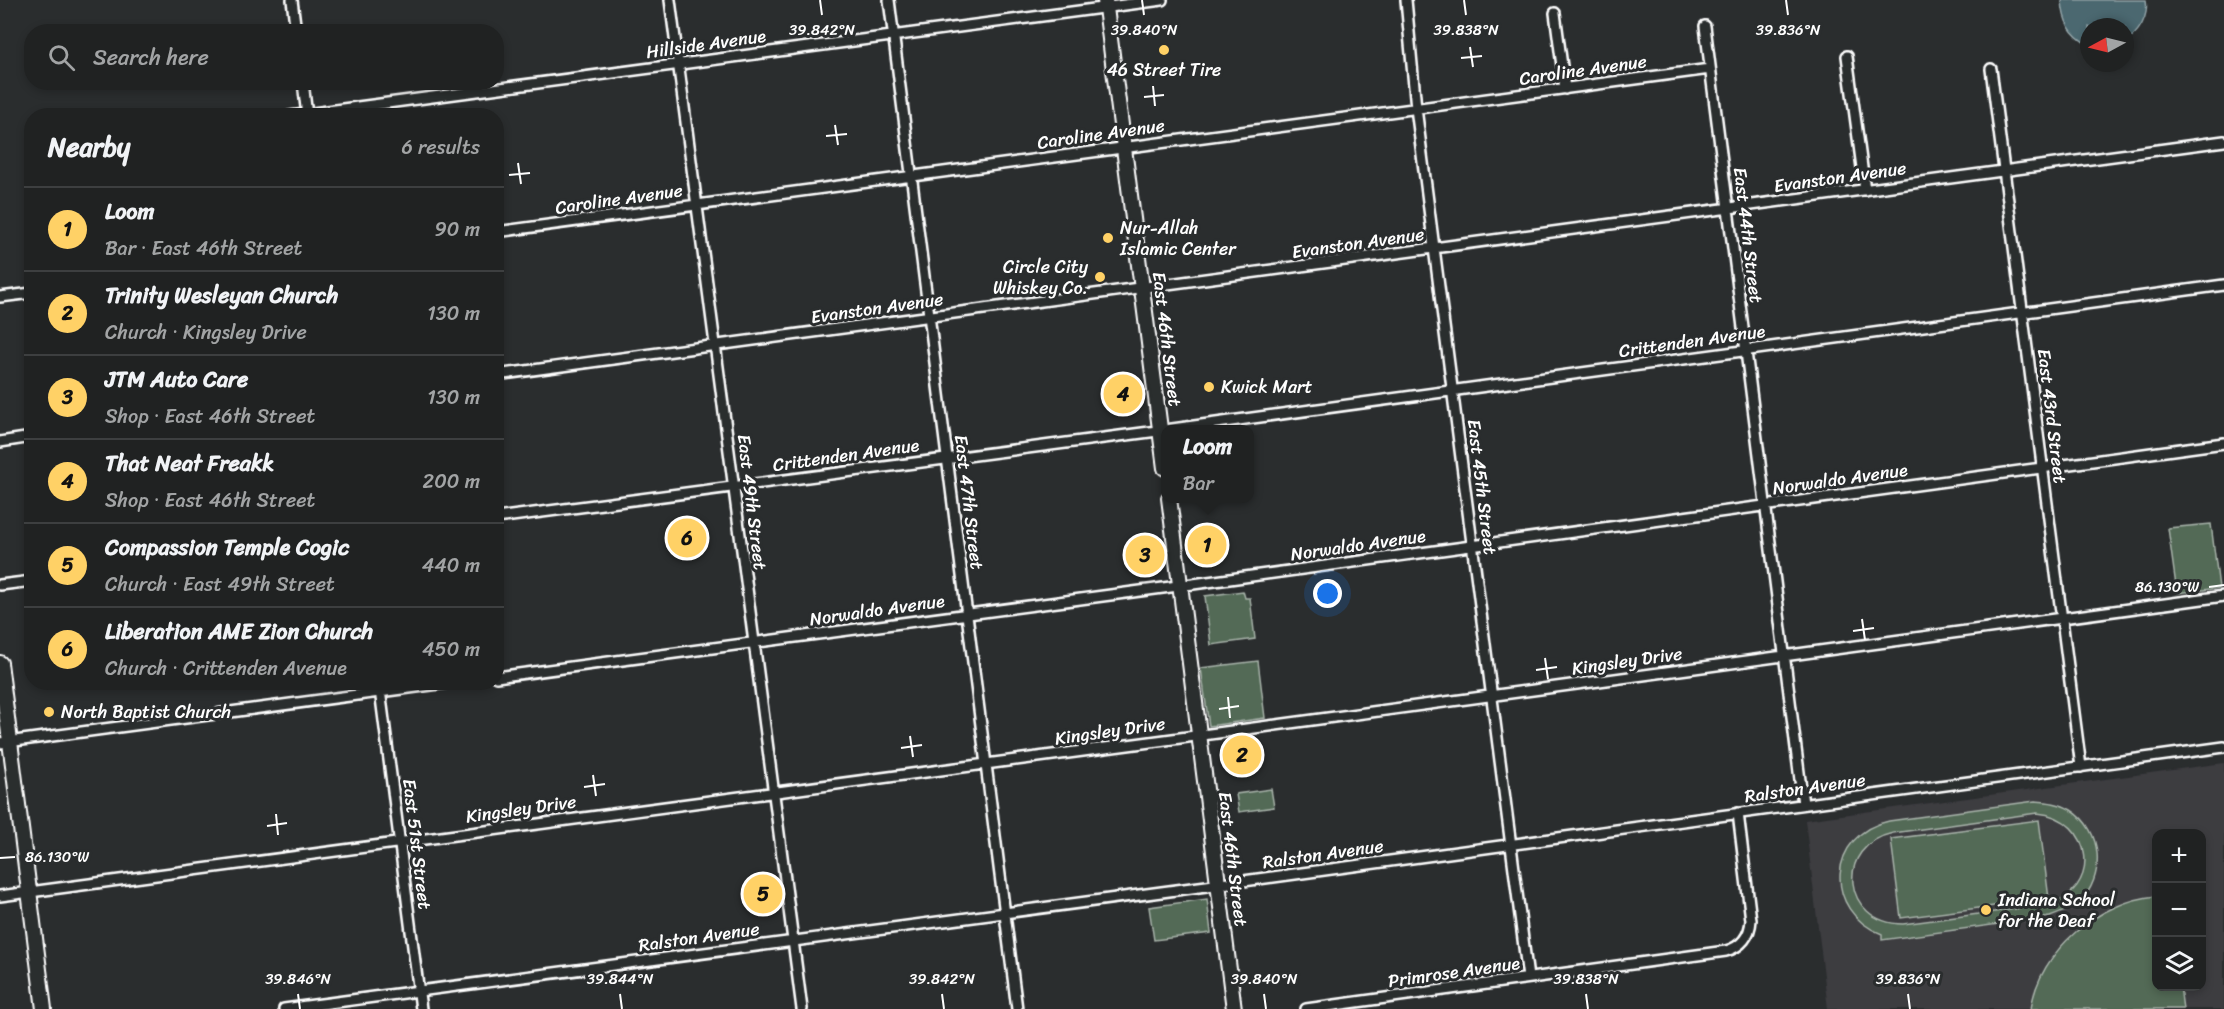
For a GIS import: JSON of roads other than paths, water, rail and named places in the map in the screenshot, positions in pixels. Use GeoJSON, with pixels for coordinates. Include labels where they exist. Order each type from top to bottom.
{"type":"FeatureCollection","features":[{"type":"Feature","properties":{"kind":"main road","name":"East 46th Street"},"geometry":{"type":"LineString","coordinates":[[1106,4],[1142,289],[1163,425]]}},
{"type":"Feature","properties":{"kind":"main road","name":"East 46th Street"},"geometry":{"type":"LineString","coordinates":[[1170,503],[1234,1009]]}},
{"type":"Feature","properties":{"kind":"main road"},"geometry":{"type":"LineString","coordinates":[[0,663],[5,742],[30,892],[44,1009]]}},
{"type":"Feature","properties":{"kind":"street"},"geometry":{"type":"LineString","coordinates":[[292,0],[295,24]]}},
{"type":"Feature","properties":{"kind":"street","name":"East 49th Street"},"geometry":{"type":"LineString","coordinates":[[670,0],[802,1009]]}},
{"type":"Feature","properties":{"kind":"street","name":"East 47th Street"},"geometry":{"type":"LineString","coordinates":[[889,0],[1017,1009]]}},
{"type":"Feature","properties":{"kind":"street","name":"Hillside Avenue"},"geometry":{"type":"LineString","coordinates":[[504,88],[1106,4],[1161,0]]}},
{"type":"Feature","properties":{"kind":"street","name":"East 45th Street"},"geometry":{"type":"LineString","coordinates":[[1406,0],[1416,108],[1528,978]]}},
{"type":"Feature","properties":{"kind":"street"},"geometry":{"type":"LineString","coordinates":[[1555,13],[1565,89]]}},
{"type":"Feature","properties":{"kind":"street","name":"East 44th Street"},"geometry":{"type":"LineString","coordinates":[[1705,26],[1803,804]]}},
{"type":"Feature","properties":{"kind":"street"},"geometry":{"type":"LineString","coordinates":[[1846,56],[1865,190]]}},
{"type":"Feature","properties":{"kind":"street","name":"Caroline Avenue"},"geometry":{"type":"LineString","coordinates":[[504,231],[1710,69]]}},
{"type":"Feature","properties":{"kind":"street","name":"East 43rd Street"},"geometry":{"type":"LineString","coordinates":[[1991,69],[2081,767]]}},
{"type":"Feature","properties":{"kind":"street"},"geometry":{"type":"LineString","coordinates":[[304,90],[306,108]]}},
{"type":"Feature","properties":{"kind":"street","name":"Hillside Avenue"},"geometry":{"type":"LineString","coordinates":[[352,108],[486,90]]}},
{"type":"Feature","properties":{"kind":"street","name":"Evanston Avenue"},"geometry":{"type":"LineString","coordinates":[[504,374],[2224,141]]}},
{"type":"Feature","properties":{"kind":"street","name":"Crittenden Avenue"},"geometry":{"type":"LineString","coordinates":[[1200,425],[2224,285]]}},
{"type":"Feature","properties":{"kind":"street"},"geometry":{"type":"LineString","coordinates":[[0,297],[24,294]]}},
{"type":"Feature","properties":{"kind":"street","name":"Crittenden Avenue"},"geometry":{"type":"LineString","coordinates":[[504,517],[1161,430]]}},
{"type":"Feature","properties":{"kind":"street"},"geometry":{"type":"LineString","coordinates":[[0,442],[24,438]]}},
{"type":"Feature","properties":{"kind":"street","name":"Norwaldo Avenue"},"geometry":{"type":"LineString","coordinates":[[504,676],[2224,443]]}},
{"type":"Feature","properties":{"kind":"street"},"geometry":{"type":"LineString","coordinates":[[0,585],[24,582]]}},
{"type":"Feature","properties":{"kind":"street","name":"Kingsley Drive"},"geometry":{"type":"LineString","coordinates":[[0,896],[2224,596]]}},
{"type":"Feature","properties":{"kind":"street"},"geometry":{"type":"LineString","coordinates":[[5,742],[360,690]]}},
{"type":"Feature","properties":{"kind":"street","name":"East 51st Street"},"geometry":{"type":"LineString","coordinates":[[380,690],[421,1009]]}},
{"type":"Feature","properties":{"kind":"street","name":"Ralston Avenue"},"geometry":{"type":"LineString","coordinates":[[284,1009],[1218,885],[2224,747]]}},
{"type":"Feature","properties":{"kind":"street","name":"Primrose Avenue"},"geometry":{"type":"LineString","coordinates":[[1306,1009],[1726,951],[1737,946],[1745,938],[1751,920],[1738,813]]}},
{"type":"Feature","properties":{"kind":"water"},"geometry":{"type":"Polygon","coordinates":[[[2062,0],[2146,0],[2147,6],[2144,18],[2134,35],[2134,18],[2080,18],[2080,39],[2072,32],[2064,14],[2062,0]]]}},
{"type":"Feature","properties":{"kind":"place","name":"46 Street Tire"},"geometry":{"type":"Point","coordinates":[1164,50]}},
{"type":"Feature","properties":{"kind":"place","name":"Nur-Allah Islamic Center"},"geometry":{"type":"Point","coordinates":[1108,238]}},
{"type":"Feature","properties":{"kind":"place","name":"Circle City Whiskey Co."},"geometry":{"type":"Point","coordinates":[1100,277]}},
{"type":"Feature","properties":{"kind":"place","name":"Kwick Mart"},"geometry":{"type":"Point","coordinates":[1209,387]}},
{"type":"Feature","properties":{"kind":"place","name":"That Neat Freakk"},"geometry":{"type":"Point","coordinates":[1123,394]}},
{"type":"Feature","properties":{"kind":"place","name":"Liberation AME Zion Church"},"geometry":{"type":"Point","coordinates":[687,538]}},
{"type":"Feature","properties":{"kind":"place","name":"Loom"},"geometry":{"type":"Point","coordinates":[1207,545]}},
{"type":"Feature","properties":{"kind":"place","name":"JTM Auto Care"},"geometry":{"type":"Point","coordinates":[1145,555]}},
{"type":"Feature","properties":{"kind":"place","name":"North Baptist Church"},"geometry":{"type":"Point","coordinates":[49,712]}},
{"type":"Feature","properties":{"kind":"place","name":"Trinity Wesleyan Church"},"geometry":{"type":"Point","coordinates":[1242,755]}},
{"type":"Feature","properties":{"kind":"place","name":"Compassion Temple Cogic"},"geometry":{"type":"Point","coordinates":[763,894]}},
{"type":"Feature","properties":{"kind":"place","name":"Indiana School for the Deaf"},"geometry":{"type":"Point","coordinates":[1986,910]}}]}
